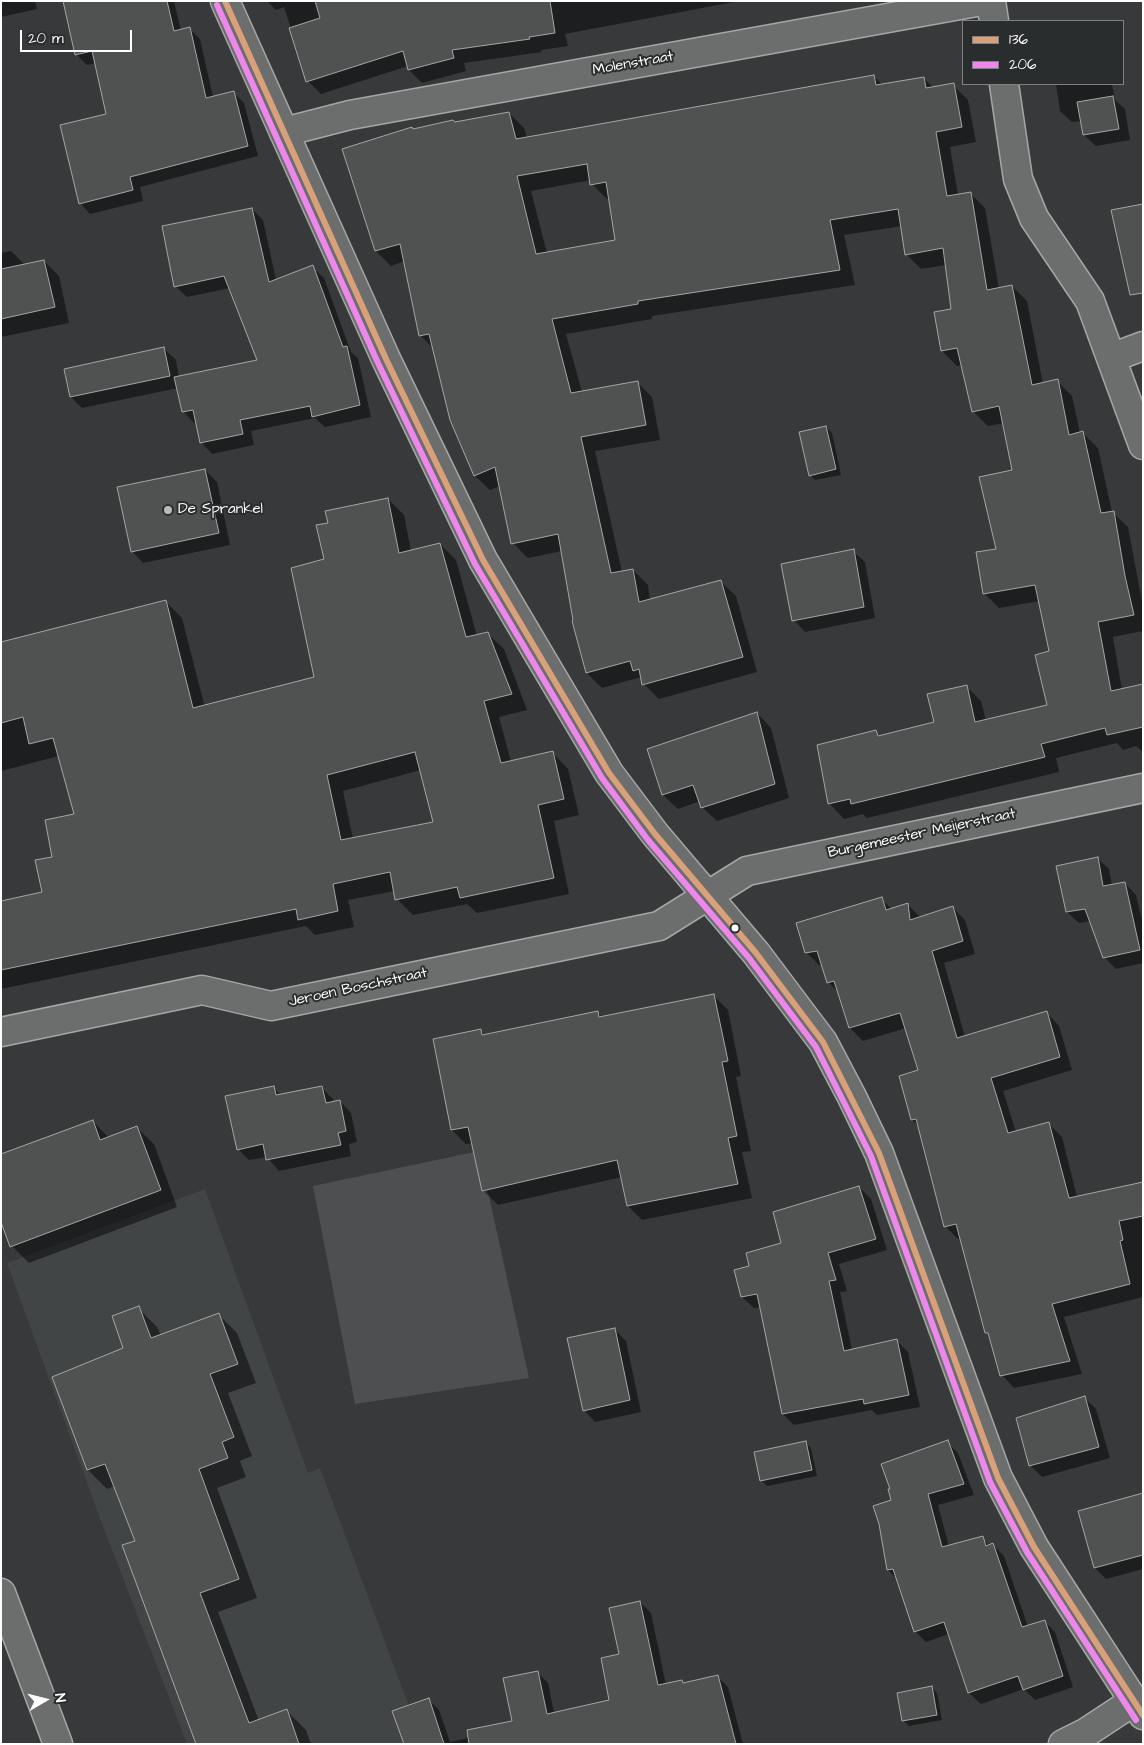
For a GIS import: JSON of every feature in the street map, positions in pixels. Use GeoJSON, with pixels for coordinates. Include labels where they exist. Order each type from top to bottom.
{"type":"FeatureCollection","features":[{"type":"Feature","properties":{"kind":"street"},"geometry":{"type":"LineString","coordinates":[[225,1],[386,359],[483,560],[609,773],[655,834],[756,952],[823,1042],[879,1153],[998,1478],[1034,1547],[1138,1708],[1063,1744]]}},
{"type":"Feature","properties":{"kind":"street","name":"Molenstraat"},"geometry":{"type":"LineString","coordinates":[[284,132],[350,115],[982,1]]}},
{"type":"Feature","properties":{"kind":"street"},"geometry":{"type":"LineString","coordinates":[[992,1],[994,20]]}},
{"type":"Feature","properties":{"kind":"street"},"geometry":{"type":"LineString","coordinates":[[1004,85],[1018,179],[1034,218],[1090,301],[1143,445]]}},
{"type":"Feature","properties":{"kind":"street"},"geometry":{"type":"LineString","coordinates":[[1111,358],[1143,346]]}},
{"type":"Feature","properties":{"kind":"street","name":"Burgemeester Meijerstraat"},"geometry":{"type":"LineString","coordinates":[[707,896],[747,871],[1143,788]]}},
{"type":"Feature","properties":{"kind":"street","name":"Jeroen Boschstraat"},"geometry":{"type":"LineString","coordinates":[[1,1032],[202,990],[271,1006],[659,926],[707,896]]}},
{"type":"Feature","properties":{"kind":"street"},"geometry":{"type":"LineString","coordinates":[[4,1606],[58,1744]]}},
{"type":"Feature","properties":{"kind":"shaded area"},"geometry":{"type":"Polygon","coordinates":[[[479,1151],[529,1378],[355,1404],[313,1186],[479,1151]]]}},
{"type":"Feature","properties":{"kind":"shaded area"},"geometry":{"type":"Polygon","coordinates":[[[205,1189],[308,1473],[320,1468],[423,1744],[187,1744],[101,1521],[7,1263],[205,1189]]]}},
{"type":"Feature","properties":{"kind":"building"},"geometry":{"type":"Polygon","coordinates":[[[63,1],[167,1],[174,31],[190,27],[206,98],[234,91],[248,146],[130,177],[133,190],[79,204],[60,125],[106,114],[92,51],[75,55],[63,1]]]}},
{"type":"Feature","properties":{"kind":"building"},"geometry":{"type":"Polygon","coordinates":[[[315,1],[550,1],[555,33],[529,37],[530,39],[452,50],[454,58],[408,70],[403,51],[306,82],[289,28],[320,18],[315,1]]]}},
{"type":"Feature","properties":{"kind":"building"},"geometry":{"type":"Polygon","coordinates":[[[874,75],[876,85],[924,77],[926,88],[954,83],[962,127],[936,132],[947,196],[971,192],[987,290],[1012,285],[1032,385],[1058,379],[1069,435],[1083,431],[1101,513],[1114,511],[1134,615],[1098,622],[1111,691],[1143,684],[1143,727],[1107,735],[1105,728],[1041,744],[1045,757],[851,804],[850,799],[828,804],[817,745],[876,730],[878,736],[934,722],[927,694],[967,685],[975,722],[1047,705],[1035,655],[1049,651],[1035,585],[983,594],[976,552],[996,549],[979,477],[1012,470],[999,406],[972,412],[957,348],[941,351],[934,312],[951,309],[943,248],[905,255],[898,209],[830,220],[840,270],[638,301],[638,304],[552,319],[571,393],[638,381],[646,425],[581,437],[611,573],[633,569],[639,602],[721,580],[743,657],[642,685],[639,669],[633,671],[630,661],[586,673],[572,621],[558,534],[511,544],[495,467],[474,476],[450,420],[429,334],[419,336],[400,244],[375,251],[342,149],[412,127],[413,129],[453,120],[455,122],[509,112],[516,139],[874,75]],[[587,164],[517,176],[536,254],[615,240],[606,182],[590,185],[587,164]]]}},
{"type":"Feature","properties":{"kind":"building"},"geometry":{"type":"Polygon","coordinates":[[[1113,96],[1119,129],[1083,135],[1077,102],[1113,96]]]}},
{"type":"Feature","properties":{"kind":"building"},"geometry":{"type":"Polygon","coordinates":[[[1143,204],[1143,293],[1130,295],[1111,210],[1143,204]]]}},
{"type":"Feature","properties":{"kind":"building"},"geometry":{"type":"Polygon","coordinates":[[[252,208],[269,282],[313,265],[343,347],[347,346],[360,405],[312,417],[310,406],[240,420],[243,434],[200,443],[193,410],[182,412],[174,377],[257,360],[224,276],[174,287],[162,226],[252,208]]]}},
{"type":"Feature","properties":{"kind":"building"},"geometry":{"type":"Polygon","coordinates":[[[44,260],[55,307],[1,319],[1,269],[44,260]]]}},
{"type":"Feature","properties":{"kind":"building"},"geometry":{"type":"Polygon","coordinates":[[[164,347],[170,376],[70,397],[64,369],[164,347]]]}},
{"type":"Feature","properties":{"kind":"building"},"geometry":{"type":"Polygon","coordinates":[[[826,426],[836,469],[809,476],[799,432],[826,426]]]}},
{"type":"Feature","properties":{"kind":"building","name":"De Sprankel"},"geometry":{"type":"Polygon","coordinates":[[[205,469],[219,533],[131,552],[117,487],[205,469]]]}},
{"type":"Feature","properties":{"kind":"building"},"geometry":{"type":"Polygon","coordinates":[[[388,498],[399,553],[440,543],[466,637],[488,632],[512,694],[484,701],[501,763],[553,751],[564,799],[538,805],[554,878],[460,898],[457,887],[395,900],[390,872],[333,884],[338,911],[298,920],[296,909],[1,970],[1,901],[42,892],[35,860],[52,857],[45,820],[74,814],[53,738],[29,744],[23,717],[1,723],[1,642],[166,600],[193,708],[314,677],[291,568],[324,559],[316,525],[328,523],[325,511],[388,498]],[[415,752],[327,775],[341,840],[433,822],[415,752]]]}},
{"type":"Feature","properties":{"kind":"building"},"geometry":{"type":"Polygon","coordinates":[[[854,549],[864,607],[792,621],[781,564],[854,549]]]}},
{"type":"Feature","properties":{"kind":"building"},"geometry":{"type":"Polygon","coordinates":[[[757,712],[775,784],[701,808],[693,785],[662,795],[647,749],[757,712]]]}},
{"type":"Feature","properties":{"kind":"building"},"geometry":{"type":"Polygon","coordinates":[[[1098,857],[1103,886],[1125,882],[1140,950],[1103,958],[1085,909],[1066,912],[1056,866],[1098,857]]]}},
{"type":"Feature","properties":{"kind":"building"},"geometry":{"type":"Polygon","coordinates":[[[882,897],[886,910],[908,903],[910,920],[953,906],[963,941],[932,951],[957,1038],[1047,1011],[1060,1057],[991,1078],[1008,1133],[1049,1122],[1069,1198],[1143,1182],[1143,1216],[1119,1221],[1123,1240],[1120,1241],[1130,1284],[1052,1304],[1070,1361],[1000,1376],[988,1333],[985,1333],[956,1224],[944,1227],[916,1119],[911,1120],[899,1076],[918,1070],[900,1013],[849,1028],[834,981],[827,983],[817,951],[805,953],[796,923],[882,897]]]}},
{"type":"Feature","properties":{"kind":"building"},"geometry":{"type":"Polygon","coordinates":[[[714,994],[728,1061],[722,1062],[737,1136],[728,1138],[738,1184],[627,1206],[617,1160],[482,1191],[468,1127],[451,1130],[433,1039],[481,1029],[482,1035],[598,1011],[599,1017],[714,994]]]}},
{"type":"Feature","properties":{"kind":"building"},"geometry":{"type":"Polygon","coordinates":[[[274,1086],[276,1095],[322,1086],[326,1103],[340,1100],[346,1131],[338,1133],[341,1145],[266,1160],[263,1144],[237,1150],[225,1096],[274,1086]]]}},
{"type":"Feature","properties":{"kind":"building"},"geometry":{"type":"Polygon","coordinates":[[[93,1120],[100,1140],[137,1126],[161,1190],[10,1247],[1,1222],[1,1154],[93,1120]]]}},
{"type":"Feature","properties":{"kind":"building"},"geometry":{"type":"Polygon","coordinates":[[[859,1186],[876,1239],[828,1253],[836,1280],[829,1281],[844,1351],[897,1339],[909,1395],[864,1404],[863,1399],[782,1414],[757,1294],[741,1297],[734,1270],[749,1266],[746,1253],[781,1243],[773,1212],[859,1186]]]}},
{"type":"Feature","properties":{"kind":"building"},"geometry":{"type":"Polygon","coordinates":[[[139,1306],[151,1338],[219,1313],[238,1364],[210,1374],[234,1437],[222,1442],[228,1458],[199,1469],[239,1579],[200,1593],[249,1723],[287,1709],[299,1744],[196,1744],[122,1545],[135,1541],[105,1464],[87,1470],[52,1377],[123,1348],[112,1316],[139,1306]]]}},
{"type":"Feature","properties":{"kind":"building"},"geometry":{"type":"Polygon","coordinates":[[[615,1328],[630,1400],[583,1411],[567,1338],[615,1328]]]}},
{"type":"Feature","properties":{"kind":"building"},"geometry":{"type":"Polygon","coordinates":[[[1085,1396],[1099,1447],[1029,1466],[1016,1418],[1085,1396]]]}},
{"type":"Feature","properties":{"kind":"building"},"geometry":{"type":"Polygon","coordinates":[[[948,1440],[964,1484],[928,1494],[942,1547],[983,1536],[986,1546],[993,1543],[1022,1627],[1045,1620],[1063,1676],[1023,1690],[1018,1676],[968,1693],[944,1622],[914,1632],[893,1569],[887,1570],[879,1524],[873,1506],[891,1500],[888,1489],[890,1489],[881,1464],[948,1440]]]}},
{"type":"Feature","properties":{"kind":"building"},"geometry":{"type":"Polygon","coordinates":[[[806,1441],[812,1470],[760,1481],[754,1452],[806,1441]]]}},
{"type":"Feature","properties":{"kind":"building"},"geometry":{"type":"Polygon","coordinates":[[[1143,1493],[1143,1555],[1094,1568],[1078,1511],[1143,1493]]]}},
{"type":"Feature","properties":{"kind":"building"},"geometry":{"type":"Polygon","coordinates":[[[640,1601],[658,1685],[682,1680],[683,1683],[718,1675],[736,1744],[469,1744],[467,1730],[512,1721],[503,1678],[538,1671],[547,1714],[609,1700],[601,1658],[619,1654],[609,1608],[640,1601]]]}},
{"type":"Feature","properties":{"kind":"building"},"geometry":{"type":"Polygon","coordinates":[[[932,1686],[937,1715],[902,1721],[897,1693],[932,1686]]]}},
{"type":"Feature","properties":{"kind":"building"},"geometry":{"type":"Polygon","coordinates":[[[429,1698],[444,1744],[404,1744],[392,1711],[429,1698]]]}},
{"type":"Feature","properties":{"kind":"transit line","name":"136"},"geometry":{"type":"LineString","coordinates":[[225,1],[386,359],[483,560],[609,773],[655,834],[756,953],[823,1042],[879,1153],[998,1478],[1034,1547],[1143,1715]]}},
{"type":"Feature","properties":{"kind":"transit line","name":"206"},"geometry":{"type":"LineString","coordinates":[[217,5],[378,363],[475,564],[602,778],[648,840],[749,958],[816,1047],[871,1156],[990,1482],[1027,1552],[1136,1720]]}},
{"type":"Feature","properties":{"kind":"place","name":"De Sprankel"},"geometry":{"type":"Point","coordinates":[168,510]}}]}
